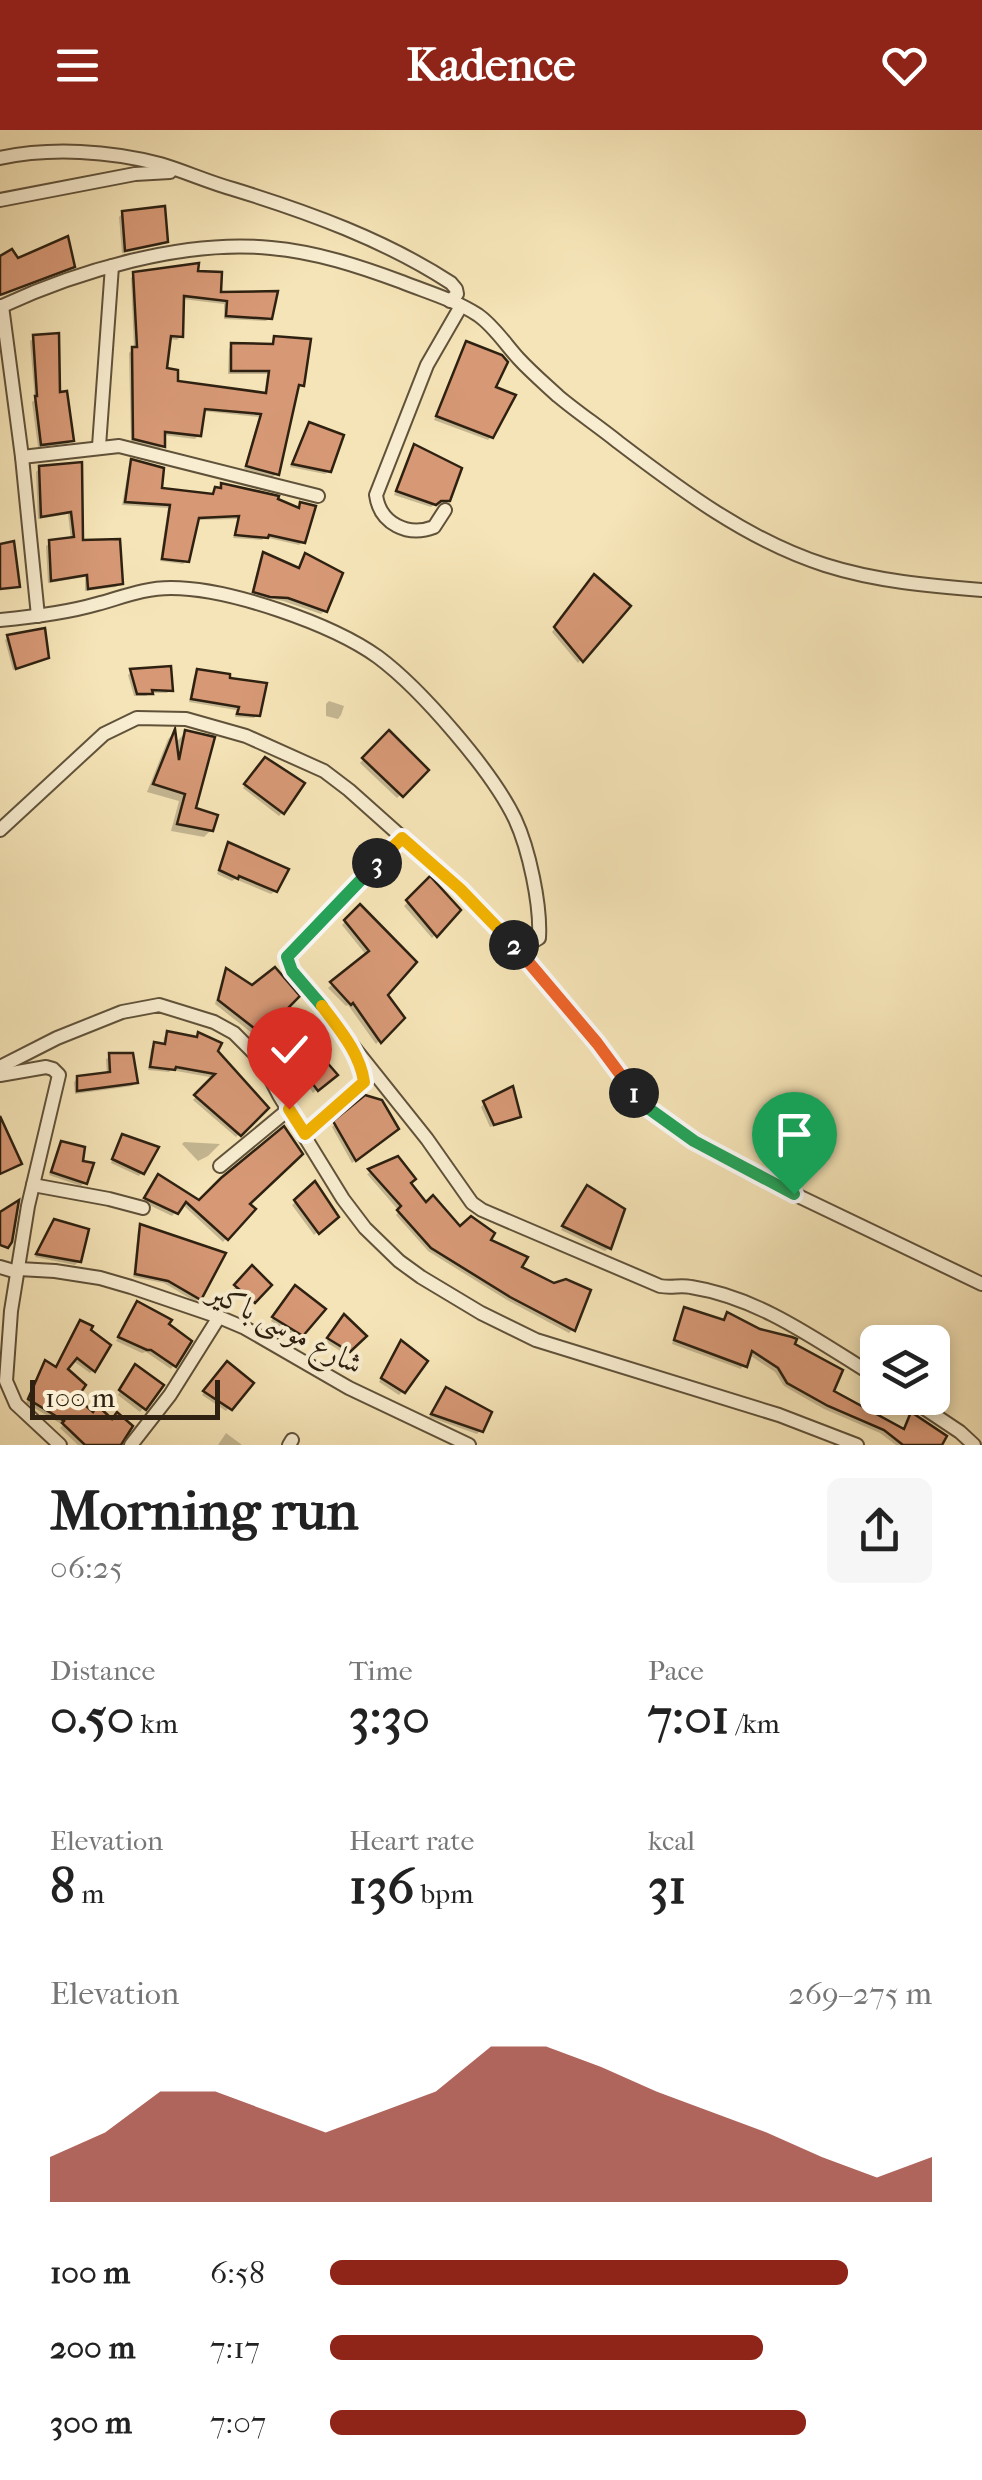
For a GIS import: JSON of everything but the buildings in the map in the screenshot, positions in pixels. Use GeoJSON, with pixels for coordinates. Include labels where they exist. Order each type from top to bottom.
{"type":"FeatureCollection","features":[{"type":"Feature","properties":{"kind":"street"},"geometry":{"type":"LineString","coordinates":[[0,158],[74,152],[146,161],[295,209],[368,240],[451,283],[456,289],[456,303],[427,365],[376,496],[386,517],[414,532],[434,527],[445,510]]}},
{"type":"Feature","properties":{"kind":"street"},"geometry":{"type":"LineString","coordinates":[[0,200],[135,174],[185,174]]}},
{"type":"Feature","properties":{"kind":"street"},"geometry":{"type":"LineString","coordinates":[[38,616],[22,457],[1,307],[40,288],[112,266],[196,250],[268,247],[342,260],[456,303],[487,322],[559,396],[657,472],[752,532],[801,556],[828,566],[935,587],[982,590]]}},
{"type":"Feature","properties":{"kind":"street"},"geometry":{"type":"LineString","coordinates":[[99,446],[112,266]]}},
{"type":"Feature","properties":{"kind":"street"},"geometry":{"type":"LineString","coordinates":[[22,457],[119,446],[318,496]]}},
{"type":"Feature","properties":{"kind":"street"},"geometry":{"type":"LineString","coordinates":[[0,620],[95,605],[137,590],[196,589],[260,605],[326,628],[377,656],[459,740],[516,821],[528,858],[539,938],[529,944],[507,937]]}},
{"type":"Feature","properties":{"kind":"street"},"geometry":{"type":"LineString","coordinates":[[0,830],[104,734],[138,718],[172,717],[246,736],[311,764],[349,790],[460,889],[507,937],[597,1043],[641,1103],[694,1141],[778,1186],[982,1284]]}},
{"type":"Feature","properties":{"kind":"street"},"geometry":{"type":"LineString","coordinates":[[402,838],[287,957],[292,971],[427,1139],[472,1203],[660,1286],[685,1285],[773,1313],[860,1367]]}},
{"type":"Feature","properties":{"kind":"street"},"geometry":{"type":"LineString","coordinates":[[0,1067],[57,1038],[122,1012],[159,1005],[214,1022],[234,1033],[260,1059],[365,1228],[408,1268],[481,1313],[536,1340],[779,1414],[857,1445]]}},
{"type":"Feature","properties":{"kind":"street"},"geometry":{"type":"LineString","coordinates":[[305,1134],[364,1082],[361,1067],[344,1035]]}},
{"type":"Feature","properties":{"kind":"street"},"geometry":{"type":"LineString","coordinates":[[0,1076],[46,1068],[59,1075],[17,1272],[6,1381],[16,1404],[60,1445]]}},
{"type":"Feature","properties":{"kind":"street"},"geometry":{"type":"LineString","coordinates":[[220,1166],[289,1109]]}},
{"type":"Feature","properties":{"kind":"street"},"geometry":{"type":"LineString","coordinates":[[33,1185],[143,1208]]}},
{"type":"Feature","properties":{"kind":"street","name":"شارع موسى باكير"},"geometry":{"type":"LineString","coordinates":[[0,1267],[17,1272],[56,1271],[100,1278],[220,1317],[349,1388],[468,1445]]}},
{"type":"Feature","properties":{"kind":"street"},"geometry":{"type":"LineString","coordinates":[[131,1445],[220,1317]]}},
{"type":"Feature","properties":{"kind":"street"},"geometry":{"type":"LineString","coordinates":[[928,1415],[957,1439],[974,1445]]}},
{"type":"Feature","properties":{"kind":"route"},"geometry":{"type":"LineString","coordinates":[[289,1109],[305,1134],[364,1082],[361,1067],[344,1035],[292,971],[287,957],[402,838],[507,937],[597,1043],[641,1103],[694,1141],[794,1194]]}}]}
